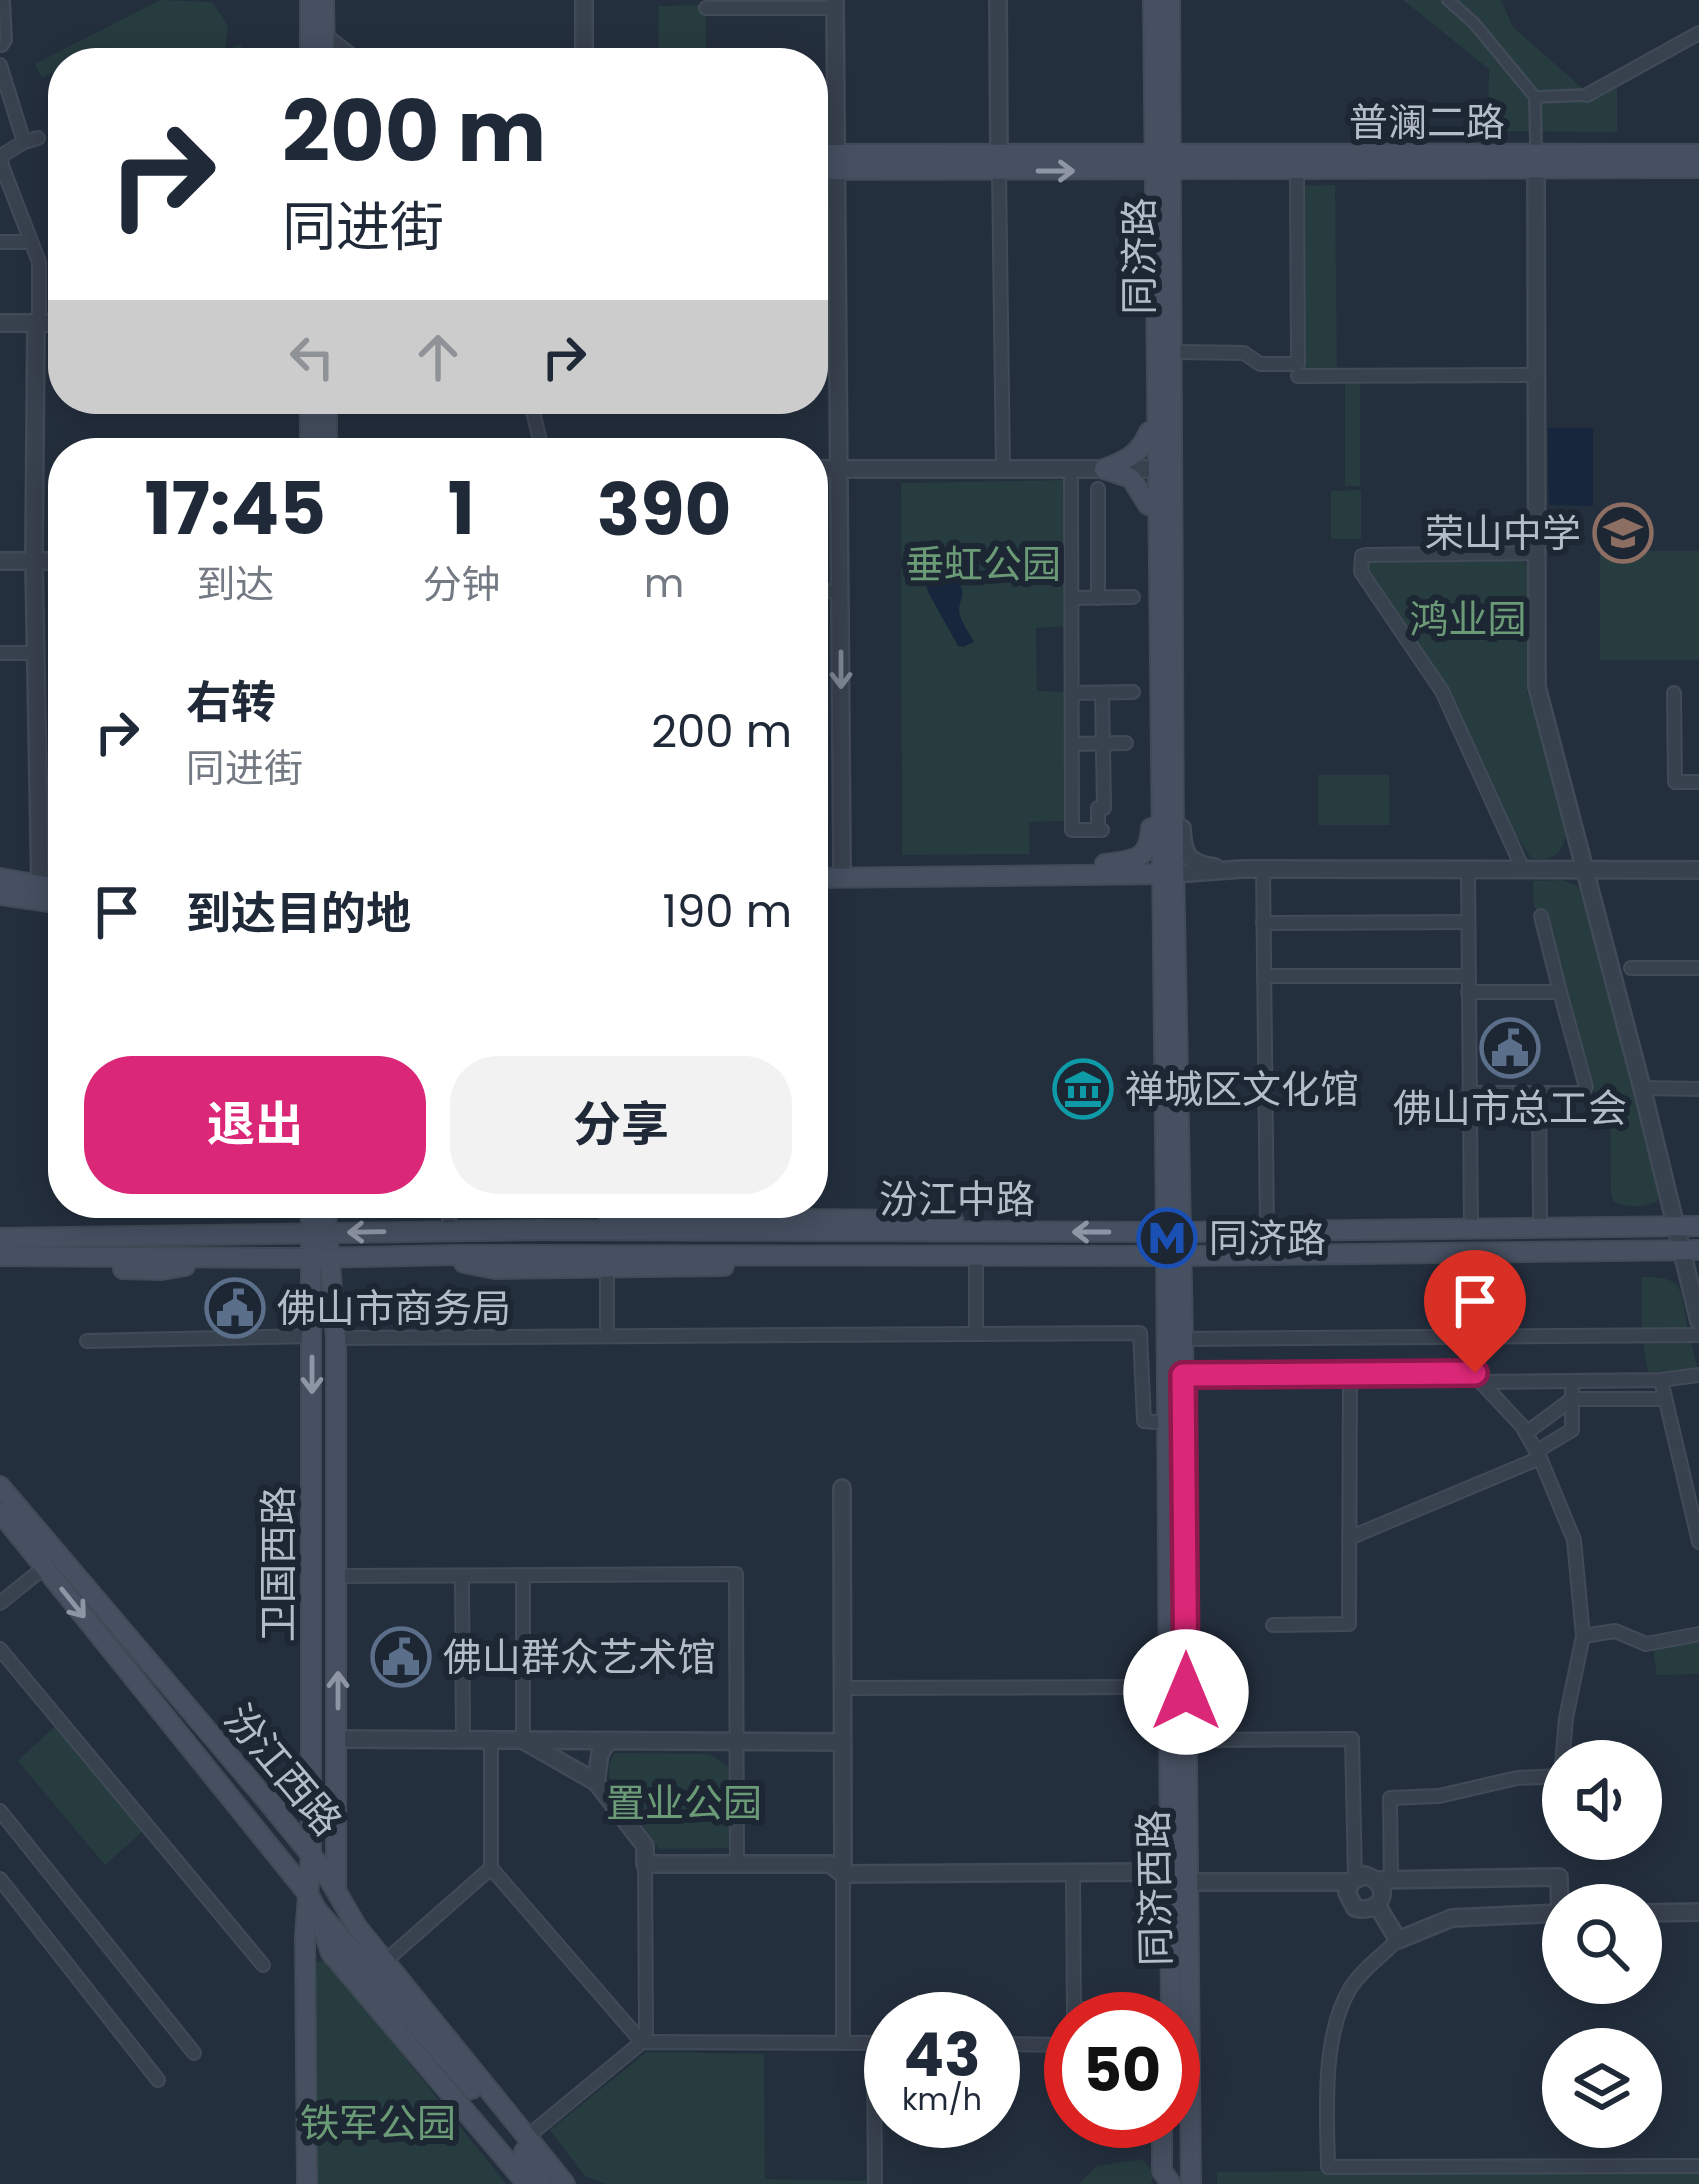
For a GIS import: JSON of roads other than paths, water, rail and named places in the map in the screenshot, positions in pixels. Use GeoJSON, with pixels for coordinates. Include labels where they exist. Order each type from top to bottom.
{"type":"FeatureCollection","features":[{"type":"Feature","properties":{"kind":"main road"},"geometry":{"type":"LineString","coordinates":[[310,0],[310,48]]}},
{"type":"Feature","properties":{"kind":"main road"},"geometry":{"type":"LineString","coordinates":[[324,0],[324,48]]}},
{"type":"Feature","properties":{"kind":"main road","name":"同济路"},"geometry":{"type":"LineString","coordinates":[[1149,0],[1163,119]]}},
{"type":"Feature","properties":{"kind":"main road","name":"同济路"},"geometry":{"type":"LineString","coordinates":[[1170,0],[1163,119],[1165,1143],[1173,1232]]}},
{"type":"Feature","properties":{"kind":"main road"},"geometry":{"type":"LineString","coordinates":[[1163,119],[1180,99],[1179,0]]}},
{"type":"Feature","properties":{"kind":"main road","name":"普澜二路"},"geometry":{"type":"LineString","coordinates":[[1536,162],[1699,150]]}},
{"type":"Feature","properties":{"kind":"main road"},"geometry":{"type":"LineString","coordinates":[[828,159],[835,162]]}},
{"type":"Feature","properties":{"kind":"main road","name":"同济路"},"geometry":{"type":"LineString","coordinates":[[1164,161],[1156,200],[1153,438],[1157,469],[1153,498],[1156,824],[1168,869]]}},
{"type":"Feature","properties":{"kind":"main road"},"geometry":{"type":"LineString","coordinates":[[1197,161],[1221,179],[1297,179],[1536,162],[1699,178]]}},
{"type":"Feature","properties":{"kind":"main road"},"geometry":{"type":"LineString","coordinates":[[828,165],[835,162]]}},
{"type":"Feature","properties":{"kind":"main road","name":"普澜二路"},"geometry":{"type":"LineString","coordinates":[[835,162],[1536,162],[1699,168]]}},
{"type":"Feature","properties":{"kind":"main road"},"geometry":{"type":"LineString","coordinates":[[1104,469],[1132,458],[1153,438]]}},
{"type":"Feature","properties":{"kind":"main road"},"geometry":{"type":"LineString","coordinates":[[1104,469],[1131,478],[1153,498]]}},
{"type":"Feature","properties":{"kind":"main road"},"geometry":{"type":"LineString","coordinates":[[828,873],[1101,869],[1144,854],[1156,824]]}},
{"type":"Feature","properties":{"kind":"main road"},"geometry":{"type":"LineString","coordinates":[[1101,869],[1146,885],[1151,895],[1155,1126],[1165,1143]]}},
{"type":"Feature","properties":{"kind":"main road"},"geometry":{"type":"LineString","coordinates":[[828,871],[1168,869]]}},
{"type":"Feature","properties":{"kind":"main road"},"geometry":{"type":"LineString","coordinates":[[0,878],[48,888]]}},
{"type":"Feature","properties":{"kind":"main road"},"geometry":{"type":"LineString","coordinates":[[0,895],[48,902]]}},
{"type":"Feature","properties":{"kind":"main road"},"geometry":{"type":"LineString","coordinates":[[1152,932],[1168,910],[1184,931],[1188,1179],[1179,1187]]}},
{"type":"Feature","properties":{"kind":"main road","name":"同济路"},"geometry":{"type":"LineString","coordinates":[[1168,910],[1179,1187],[1173,1232]]}},
{"type":"Feature","properties":{"kind":"main road"},"geometry":{"type":"LineString","coordinates":[[1471,1225],[1540,1217],[1674,1221],[1699,1214]]}},
{"type":"Feature","properties":{"kind":"main road"},"geometry":{"type":"LineString","coordinates":[[828,1216],[975,1220],[1016,1232]]}},
{"type":"Feature","properties":{"kind":"main road"},"geometry":{"type":"LineString","coordinates":[[315,1218],[319,1233]]}},
{"type":"Feature","properties":{"kind":"main road"},"geometry":{"type":"LineString","coordinates":[[319,1233],[322,1218]]}},
{"type":"Feature","properties":{"kind":"main road"},"geometry":{"type":"LineString","coordinates":[[483,1231],[531,1218]]}},
{"type":"Feature","properties":{"kind":"main road","name":"汾江中路"},"geometry":{"type":"LineString","coordinates":[[0,1233],[113,1229],[177,1235],[1317,1231],[1674,1221],[1699,1226]]}},
{"type":"Feature","properties":{"kind":"main road","name":"同济西路"},"geometry":{"type":"LineString","coordinates":[[1167,1992],[1179,1881],[1183,1339],[1173,1232]]}},
{"type":"Feature","properties":{"kind":"main road","name":"卫国西路"},"geometry":{"type":"LineString","coordinates":[[319,1233],[336,1337],[336,1891]]}},
{"type":"Feature","properties":{"kind":"main road"},"geometry":{"type":"LineString","coordinates":[[1319,1253],[1378,1260],[1474,1261],[1690,1256]]}},
{"type":"Feature","properties":{"kind":"main road"},"geometry":{"type":"LineString","coordinates":[[424,1256],[495,1269],[993,1264],[1017,1255]]}},
{"type":"Feature","properties":{"kind":"main road","name":"汾江中路"},"geometry":{"type":"LineString","coordinates":[[0,1256],[1690,1256]]}},
{"type":"Feature","properties":{"kind":"main road","name":"同济西路"},"geometry":{"type":"LineString","coordinates":[[1174,1256],[1167,1396],[1168,1623],[1179,1881],[1195,2049],[1192,2184]]}},
{"type":"Feature","properties":{"kind":"main road"},"geometry":{"type":"LineString","coordinates":[[0,1267],[162,1270],[249,1258]]}},
{"type":"Feature","properties":{"kind":"main road","name":"卫国西路"},"geometry":{"type":"LineString","coordinates":[[307,2184],[312,1336],[322,1258]]}},
{"type":"Feature","properties":{"kind":"main road"},"geometry":{"type":"LineString","coordinates":[[1179,1881],[1196,1740],[1194,1393],[1183,1375]]}},
{"type":"Feature","properties":{"kind":"main road"},"geometry":{"type":"LineString","coordinates":[[1167,1396],[1156,1422],[1159,1687],[1179,1881]]}},
{"type":"Feature","properties":{"kind":"main road","name":"汾江西路"},"geometry":{"type":"LineString","coordinates":[[0,1486],[311,1855],[357,1927],[385,1956],[496,2109]]}},
{"type":"Feature","properties":{"kind":"main road","name":"汾江西路"},"geometry":{"type":"LineString","coordinates":[[0,1511],[312,1902],[444,2057],[496,2109]]}},
{"type":"Feature","properties":{"kind":"main road"},"geometry":{"type":"LineString","coordinates":[[1167,1567],[1158,1593],[1168,1623]]}},
{"type":"Feature","properties":{"kind":"main road"},"geometry":{"type":"LineString","coordinates":[[263,1796],[300,1802],[311,1785]]}},
{"type":"Feature","properties":{"kind":"main road"},"geometry":{"type":"LineString","coordinates":[[336,1870],[348,1899],[385,1956],[533,2132],[570,2184]]}},
{"type":"Feature","properties":{"kind":"main road"},"geometry":{"type":"LineString","coordinates":[[336,1891],[312,1902],[332,1953],[527,2184]]}},
{"type":"Feature","properties":{"kind":"main road"},"geometry":{"type":"LineString","coordinates":[[417,2052],[418,2026]]}},
{"type":"Feature","properties":{"kind":"main road"},"geometry":{"type":"LineString","coordinates":[[417,2052],[444,2057]]}},
{"type":"Feature","properties":{"kind":"main road"},"geometry":{"type":"LineString","coordinates":[[496,2109],[542,2184]]}},
{"type":"Feature","properties":{"kind":"main road"},"geometry":{"type":"LineString","coordinates":[[496,2109],[570,2184]]}},
{"type":"Feature","properties":{"kind":"main road"},"geometry":{"type":"LineString","coordinates":[[1162,2148],[1162,2171],[1172,2184]]}},
{"type":"Feature","properties":{"kind":"main road"},"geometry":{"type":"LineString","coordinates":[[1172,2148],[1172,2184]]}},
{"type":"Feature","properties":{"kind":"street"},"geometry":{"type":"LineString","coordinates":[[2,46],[6,40],[4,0]]}},
{"type":"Feature","properties":{"kind":"street"},"geometry":{"type":"LineString","coordinates":[[584,0],[584,48]]}},
{"type":"Feature","properties":{"kind":"street"},"geometry":{"type":"LineString","coordinates":[[998,0],[1003,469]]}},
{"type":"Feature","properties":{"kind":"street"},"geometry":{"type":"LineString","coordinates":[[1448,0],[1471,20],[1535,97],[1537,687],[1674,1221],[1690,1256],[1699,1321]]}},
{"type":"Feature","properties":{"kind":"street"},"geometry":{"type":"LineString","coordinates":[[706,8],[835,4],[842,869]]}},
{"type":"Feature","properties":{"kind":"street"},"geometry":{"type":"LineString","coordinates":[[324,34],[342,48]]}},
{"type":"Feature","properties":{"kind":"street"},"geometry":{"type":"LineString","coordinates":[[1535,97],[1587,94],[1699,34]]}},
{"type":"Feature","properties":{"kind":"street"},"geometry":{"type":"LineString","coordinates":[[0,65],[31,140],[0,155],[2,166],[39,262],[34,561],[40,887]]}},
{"type":"Feature","properties":{"kind":"street"},"geometry":{"type":"LineString","coordinates":[[1180,352],[1244,352],[1259,364],[1298,364],[1297,179]]}},
{"type":"Feature","properties":{"kind":"street"},"geometry":{"type":"LineString","coordinates":[[0,242],[31,242]]}},
{"type":"Feature","properties":{"kind":"street"},"geometry":{"type":"LineString","coordinates":[[0,322],[48,323]]}},
{"type":"Feature","properties":{"kind":"street"},"geometry":{"type":"LineString","coordinates":[[1298,376],[1536,375]]}},
{"type":"Feature","properties":{"kind":"street"},"geometry":{"type":"LineString","coordinates":[[828,469],[1157,469]]}},
{"type":"Feature","properties":{"kind":"street"},"geometry":{"type":"LineString","coordinates":[[1071,480],[1072,830],[1100,830],[1098,808],[1104,808],[1102,693]]}},
{"type":"Feature","properties":{"kind":"street"},"geometry":{"type":"LineString","coordinates":[[1071,502],[1098,495],[1098,598]]}},
{"type":"Feature","properties":{"kind":"street"},"geometry":{"type":"LineString","coordinates":[[1523,869],[1442,691],[1361,572],[1360,559],[1366,555],[1537,554]]}},
{"type":"Feature","properties":{"kind":"street"},"geometry":{"type":"LineString","coordinates":[[0,561],[48,561]]}},
{"type":"Feature","properties":{"kind":"street"},"geometry":{"type":"LineString","coordinates":[[828,591],[841,591]]}},
{"type":"Feature","properties":{"kind":"street"},"geometry":{"type":"LineString","coordinates":[[1072,598],[1132,597]]}},
{"type":"Feature","properties":{"kind":"street"},"geometry":{"type":"LineString","coordinates":[[0,653],[36,653]]}},
{"type":"Feature","properties":{"kind":"street"},"geometry":{"type":"LineString","coordinates":[[1072,693],[1133,692]]}},
{"type":"Feature","properties":{"kind":"street"},"geometry":{"type":"LineString","coordinates":[[1674,694],[1675,782],[1699,782]]}},
{"type":"Feature","properties":{"kind":"street"},"geometry":{"type":"LineString","coordinates":[[1072,744],[1126,743]]}},
{"type":"Feature","properties":{"kind":"street"},"geometry":{"type":"LineString","coordinates":[[1182,820],[1183,845],[1199,869]]}},
{"type":"Feature","properties":{"kind":"street"},"geometry":{"type":"LineString","coordinates":[[1468,868],[1471,1225]]}},
{"type":"Feature","properties":{"kind":"street"},"geometry":{"type":"LineString","coordinates":[[1168,869],[1699,870]]}},
{"type":"Feature","properties":{"kind":"street"},"geometry":{"type":"LineString","coordinates":[[1184,931],[1186,885],[1200,876],[1242,869]]}},
{"type":"Feature","properties":{"kind":"street"},"geometry":{"type":"LineString","coordinates":[[1263,869],[1267,1231]]}},
{"type":"Feature","properties":{"kind":"street"},"geometry":{"type":"LineString","coordinates":[[1469,1093],[1580,1093],[1586,1087],[1541,916]]}},
{"type":"Feature","properties":{"kind":"street"},"geometry":{"type":"LineString","coordinates":[[1264,923],[1468,922]]}},
{"type":"Feature","properties":{"kind":"street"},"geometry":{"type":"LineString","coordinates":[[1630,968],[1699,968]]}},
{"type":"Feature","properties":{"kind":"street"},"geometry":{"type":"LineString","coordinates":[[1264,976],[1468,976]]}},
{"type":"Feature","properties":{"kind":"street"},"geometry":{"type":"LineString","coordinates":[[1468,992],[1560,992]]}},
{"type":"Feature","properties":{"kind":"street"},"geometry":{"type":"LineString","coordinates":[[1642,1088],[1699,1089]]}},
{"type":"Feature","properties":{"kind":"street"},"geometry":{"type":"LineString","coordinates":[[1539,1094],[1540,1217]]}},
{"type":"Feature","properties":{"kind":"street"},"geometry":{"type":"LineString","coordinates":[[448,1218],[448,1231]]}},
{"type":"Feature","properties":{"kind":"street"},"geometry":{"type":"LineString","coordinates":[[1196,1740],[1352,1739],[1353,1880],[1348,1898],[1355,1908],[1366,1910],[1377,1905],[1382,1895],[1390,1798],[1439,1796],[1517,1778],[1561,1777],[1566,1718],[1583,1636],[1574,1540],[1539,1454],[1478,1378],[1474,1261]]}},
{"type":"Feature","properties":{"kind":"street"},"geometry":{"type":"LineString","coordinates":[[976,1264],[976,1334]]}},
{"type":"Feature","properties":{"kind":"street"},"geometry":{"type":"LineString","coordinates":[[608,1268],[608,1336]]}},
{"type":"Feature","properties":{"kind":"street"},"geometry":{"type":"LineString","coordinates":[[336,1337],[1140,1334],[1144,1421],[1156,1422]]}},
{"type":"Feature","properties":{"kind":"street"},"geometry":{"type":"LineString","coordinates":[[1183,1339],[1699,1335]]}},
{"type":"Feature","properties":{"kind":"street"},"geometry":{"type":"LineString","coordinates":[[87,1341],[312,1336]]}},
{"type":"Feature","properties":{"kind":"street"},"geometry":{"type":"LineString","coordinates":[[1183,1375],[1571,1381],[1699,1375]]}},
{"type":"Feature","properties":{"kind":"street"},"geometry":{"type":"LineString","coordinates":[[1273,1624],[1348,1624],[1350,1375]]}},
{"type":"Feature","properties":{"kind":"street"},"geometry":{"type":"LineString","coordinates":[[1660,1380],[1699,1542]]}},
{"type":"Feature","properties":{"kind":"street"},"geometry":{"type":"LineString","coordinates":[[1349,1538],[1539,1454],[1572,1430],[1571,1381]]}},
{"type":"Feature","properties":{"kind":"street"},"geometry":{"type":"LineString","coordinates":[[1526,1433],[1572,1399],[1665,1399]]}},
{"type":"Feature","properties":{"kind":"street"},"geometry":{"type":"LineString","coordinates":[[1682,1471],[1699,1467]]}},
{"type":"Feature","properties":{"kind":"street"},"geometry":{"type":"LineString","coordinates":[[842,1488],[843,2043]]}},
{"type":"Feature","properties":{"kind":"street"},"geometry":{"type":"LineString","coordinates":[[0,1603],[45,1567]]}},
{"type":"Feature","properties":{"kind":"street"},"geometry":{"type":"LineString","coordinates":[[338,1576],[736,1574],[737,1864]]}},
{"type":"Feature","properties":{"kind":"street"},"geometry":{"type":"LineString","coordinates":[[462,1577],[463,1740]]}},
{"type":"Feature","properties":{"kind":"street"},"geometry":{"type":"LineString","coordinates":[[523,1577],[523,1740]]}},
{"type":"Feature","properties":{"kind":"street"},"geometry":{"type":"LineString","coordinates":[[1583,1636],[1615,1631],[1646,1644],[1699,1634]]}},
{"type":"Feature","properties":{"kind":"street"},"geometry":{"type":"LineString","coordinates":[[0,1648],[263,1966]]}},
{"type":"Feature","properties":{"kind":"street"},"geometry":{"type":"LineString","coordinates":[[842,1688],[1159,1687]]}},
{"type":"Feature","properties":{"kind":"street"},"geometry":{"type":"LineString","coordinates":[[338,1739],[842,1742]]}},
{"type":"Feature","properties":{"kind":"street"},"geometry":{"type":"LineString","coordinates":[[491,1740],[491,1868],[641,2042],[864,2043]]}},
{"type":"Feature","properties":{"kind":"street"},"geometry":{"type":"LineString","coordinates":[[523,1740],[596,1782],[645,1846],[646,2031],[641,2042],[533,2132]]}},
{"type":"Feature","properties":{"kind":"street"},"geometry":{"type":"LineString","coordinates":[[566,1765],[572,1741]]}},
{"type":"Feature","properties":{"kind":"street"},"geometry":{"type":"LineString","coordinates":[[596,1782],[600,1753],[608,1742]]}},
{"type":"Feature","properties":{"kind":"street"},"geometry":{"type":"LineString","coordinates":[[0,1811],[194,2054]]}},
{"type":"Feature","properties":{"kind":"street"},"geometry":{"type":"LineString","coordinates":[[645,1864],[830,1864],[843,1874],[1142,1872],[1179,1881],[1353,1880],[1365,1875],[1384,1880],[1559,1877],[1560,1884]]}},
{"type":"Feature","properties":{"kind":"street"},"geometry":{"type":"LineString","coordinates":[[385,1956],[491,1868]]}},
{"type":"Feature","properties":{"kind":"street"},"geometry":{"type":"LineString","coordinates":[[1073,1874],[1074,1992]]}},
{"type":"Feature","properties":{"kind":"street"},"geometry":{"type":"LineString","coordinates":[[0,1879],[158,2080]]}},
{"type":"Feature","properties":{"kind":"street"},"geometry":{"type":"LineString","coordinates":[[1377,1905],[1398,1940]]}},
{"type":"Feature","properties":{"kind":"street"},"geometry":{"type":"LineString","coordinates":[[1662,1913],[1699,1912]]}},
{"type":"Feature","properties":{"kind":"street"},"geometry":{"type":"LineString","coordinates":[[1542,1914],[1452,1918],[1398,1940],[1351,1986],[1334,2027],[1327,2104],[1328,2167],[1699,2166]]}},
{"type":"Feature","properties":{"kind":"street"},"geometry":{"type":"LineString","coordinates":[[875,2148],[875,2184]]}},
{"type":"Feature","properties":{"kind":"water"},"geometry":{"type":"Polygon","coordinates":[[[1548,428],[1593,428],[1593,506],[1549,505],[1548,428]]]}},
{"type":"Feature","properties":{"kind":"water"},"geometry":{"type":"Polygon","coordinates":[[[934,577],[956,580],[960,585],[960,616],[974,642],[958,646],[928,592],[926,584],[934,577]]]}},
{"type":"Feature","properties":{"kind":"place","name":"荣山中学"},"geometry":{"type":"Point","coordinates":[1623,533]}},
{"type":"Feature","properties":{"kind":"place","name":"佛山市总工会"},"geometry":{"type":"Point","coordinates":[1510,1048]}},
{"type":"Feature","properties":{"kind":"place","name":"禅城区文化馆"},"geometry":{"type":"Point","coordinates":[1083,1089]}},
{"type":"Feature","properties":{"kind":"place","name":"同济路"},"geometry":{"type":"Point","coordinates":[1167,1238]}},
{"type":"Feature","properties":{"kind":"place","name":"佛山市商务局"},"geometry":{"type":"Point","coordinates":[235,1308]}},
{"type":"Feature","properties":{"kind":"place","name":"佛山群众艺术馆"},"geometry":{"type":"Point","coordinates":[401,1657]}},
{"type":"Feature","properties":{"kind":"park label","name":"垂虹公园"},"geometry":{"type":"Point","coordinates":[983,564]}},
{"type":"Feature","properties":{"kind":"park label","name":"鸿业园"},"geometry":{"type":"Point","coordinates":[1468,619]}},
{"type":"Feature","properties":{"kind":"park label","name":"置业公园"},"geometry":{"type":"Point","coordinates":[684,1803]}},
{"type":"Feature","properties":{"kind":"park label","name":"铁军公园"},"geometry":{"type":"Point","coordinates":[378,2123]}}]}
